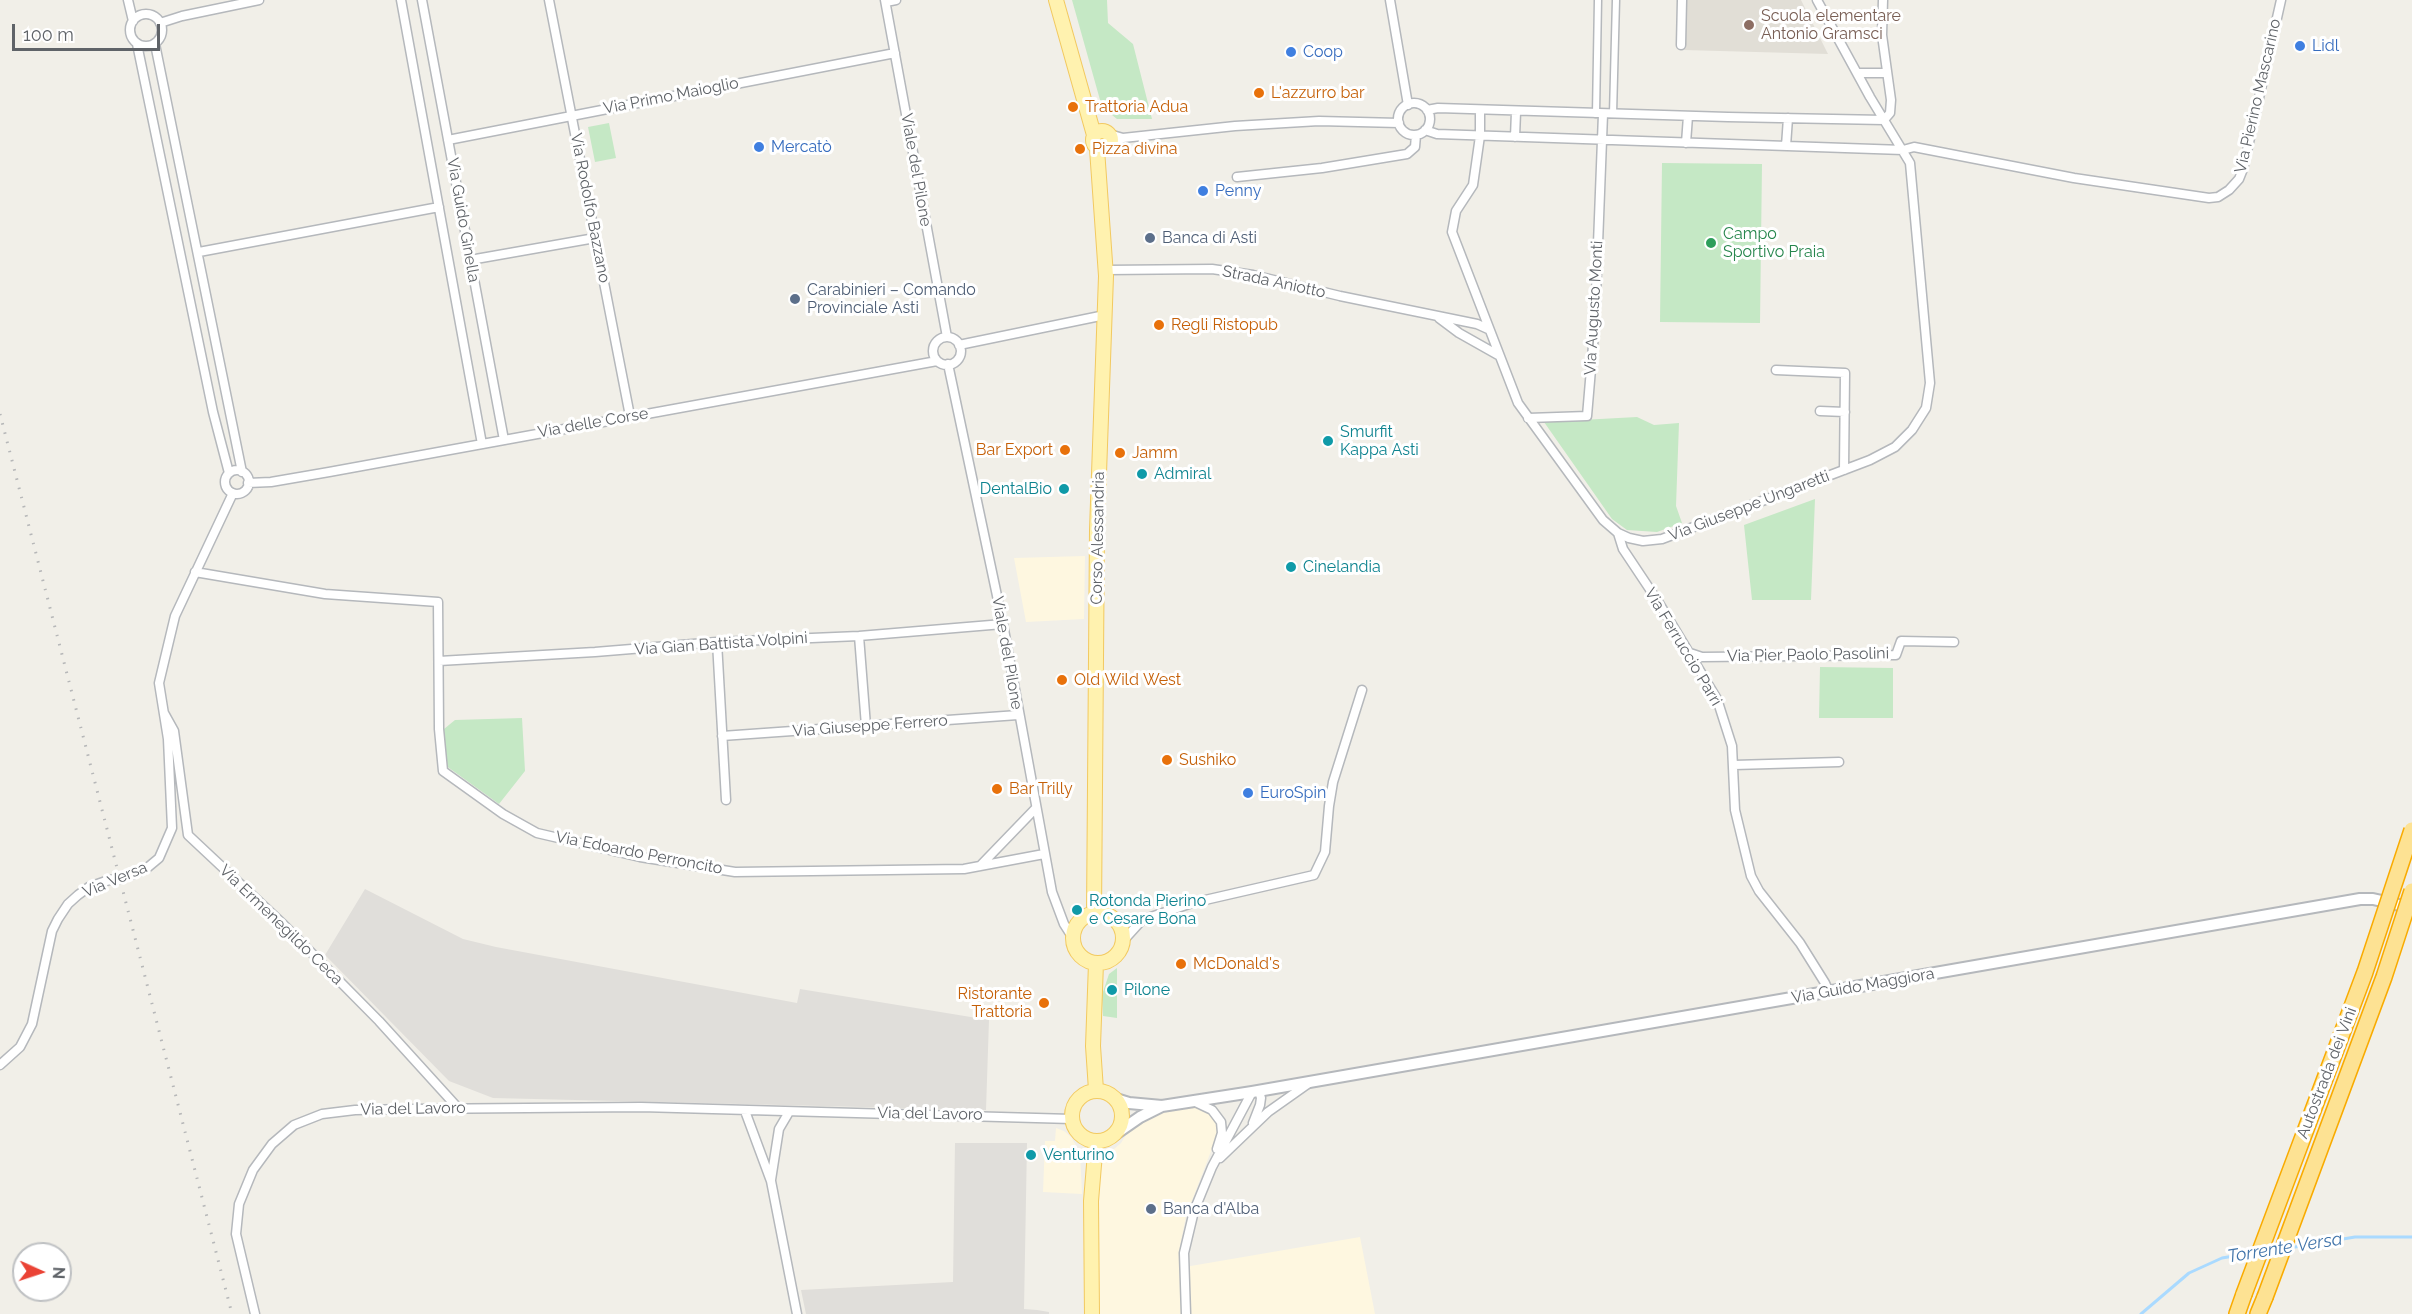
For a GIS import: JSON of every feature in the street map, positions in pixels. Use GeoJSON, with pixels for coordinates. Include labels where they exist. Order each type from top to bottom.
{"type":"FeatureCollection","features":[{"type":"Feature","properties":{"kind":"highway","name":"Autostrada dei Vini"},"geometry":{"type":"LineString","coordinates":[[2237,1314],[2365,972],[2412,830]]}},
{"type":"Feature","properties":{"kind":"highway","name":"Autostrada dei Vini"},"geometry":{"type":"LineString","coordinates":[[2258,1314],[2384,978],[2412,891]]}},
{"type":"Feature","properties":{"kind":"main road"},"geometry":{"type":"LineString","coordinates":[[1056,0],[1089,115],[1103,140]]}},
{"type":"Feature","properties":{"kind":"main road","name":"Corso Alessandria"},"geometry":{"type":"LineString","coordinates":[[1094,914],[1096,530],[1106,270],[1100,163],[1103,140]]}},
{"type":"Feature","properties":{"kind":"main road"},"geometry":{"type":"LineString","coordinates":[[1101,914],[1114,920],[1122,934],[1122,942],[1116,955],[1096,963],[1088,961],[1077,952],[1073,938],[1077,924],[1082,919],[1101,914]]}},
{"type":"Feature","properties":{"kind":"main road"},"geometry":{"type":"LineString","coordinates":[[1096,963],[1093,1046],[1096,1090]]}},
{"type":"Feature","properties":{"kind":"main road"},"geometry":{"type":"LineString","coordinates":[[1096,1090],[1103,1091],[1116,1099],[1121,1108],[1122,1121],[1114,1135],[1096,1141],[1089,1140],[1077,1132],[1072,1119],[1075,1103],[1080,1096],[1096,1090]]}},
{"type":"Feature","properties":{"kind":"main road"},"geometry":{"type":"LineString","coordinates":[[1092,1314],[1091,1201],[1096,1141]]}},
{"type":"Feature","properties":{"kind":"street"},"geometry":{"type":"LineString","coordinates":[[128,0],[133,21]]}},
{"type":"Feature","properties":{"kind":"street"},"geometry":{"type":"LineString","coordinates":[[160,23],[182,16],[259,0]]}},
{"type":"Feature","properties":{"kind":"street","name":"Via Guido Ginella"},"geometry":{"type":"LineString","coordinates":[[400,0],[482,444]]}},
{"type":"Feature","properties":{"kind":"street","name":"Via Guido Ginella"},"geometry":{"type":"LineString","coordinates":[[422,0],[504,440]]}},
{"type":"Feature","properties":{"kind":"street","name":"Via Rodolfo Bazzano"},"geometry":{"type":"LineString","coordinates":[[549,0],[630,416]]}},
{"type":"Feature","properties":{"kind":"street","name":"Viale del Pilone"},"geometry":{"type":"LineString","coordinates":[[896,0],[886,1],[947,337]]}},
{"type":"Feature","properties":{"kind":"street"},"geometry":{"type":"LineString","coordinates":[[1390,0],[1408,105]]}},
{"type":"Feature","properties":{"kind":"street"},"geometry":{"type":"LineString","coordinates":[[1598,0],[1599,114]]}},
{"type":"Feature","properties":{"kind":"street"},"geometry":{"type":"LineString","coordinates":[[1613,114],[1616,0]]}},
{"type":"Feature","properties":{"kind":"street"},"geometry":{"type":"LineString","coordinates":[[1681,45],[1682,0]]}},
{"type":"Feature","properties":{"kind":"street","name":"Via Giuseppe Ungaretti"},"geometry":{"type":"LineString","coordinates":[[1618,534],[1643,541],[1662,539],[1870,460],[1895,447],[1912,430],[1926,408],[1930,383],[1910,163],[1817,0]]}},
{"type":"Feature","properties":{"kind":"street"},"geometry":{"type":"LineString","coordinates":[[1427,110],[1430,121],[1425,130],[1416,135],[1407,133],[1399,123],[1401,110],[1408,105],[1417,104],[1427,110],[1438,108],[1516,112],[1884,120],[1890,113],[1891,100],[1882,35],[1883,0]]}},
{"type":"Feature","properties":{"kind":"street","name":"Via Pierino Mascarino"},"geometry":{"type":"LineString","coordinates":[[1903,150],[1914,147],[1929,149],[2089,180],[2209,198],[2223,194],[2235,184],[2243,169],[2281,0]]}},
{"type":"Feature","properties":{"kind":"street"},"geometry":{"type":"LineString","coordinates":[[140,15],[150,15],[160,23],[162,32],[155,44],[146,47],[133,41],[129,31],[133,21],[140,15]]}},
{"type":"Feature","properties":{"kind":"street"},"geometry":{"type":"LineString","coordinates":[[137,44],[213,412],[229,473],[225,484],[233,493]]}},
{"type":"Feature","properties":{"kind":"street"},"geometry":{"type":"LineString","coordinates":[[155,44],[242,472]]}},
{"type":"Feature","properties":{"kind":"street","name":"Via Primo Maioglio"},"geometry":{"type":"LineString","coordinates":[[448,140],[895,53]]}},
{"type":"Feature","properties":{"kind":"street"},"geometry":{"type":"LineString","coordinates":[[1857,73],[1887,73]]}},
{"type":"Feature","properties":{"kind":"street"},"geometry":{"type":"LineString","coordinates":[[1480,111],[1480,136],[1473,185],[1456,211],[1452,232],[1518,403],[1603,520],[1618,534]]}},
{"type":"Feature","properties":{"kind":"street"},"geometry":{"type":"LineString","coordinates":[[1515,137],[1516,112]]}},
{"type":"Feature","properties":{"kind":"street","name":"Via Augusto Monti"},"geometry":{"type":"LineString","coordinates":[[1528,418],[1587,416],[1595,322],[1602,140],[1599,114]]}},
{"type":"Feature","properties":{"kind":"street"},"geometry":{"type":"LineString","coordinates":[[1686,143],[1688,116]]}},
{"type":"Feature","properties":{"kind":"street"},"geometry":{"type":"LineString","coordinates":[[1786,146],[1788,118]]}},
{"type":"Feature","properties":{"kind":"street"},"geometry":{"type":"LineString","coordinates":[[1103,140],[1243,125],[1319,122],[1399,123]]}},
{"type":"Feature","properties":{"kind":"street"},"geometry":{"type":"LineString","coordinates":[[1425,130],[1437,134],[1480,136],[1903,150]]}},
{"type":"Feature","properties":{"kind":"street"},"geometry":{"type":"LineString","coordinates":[[1237,177],[1322,168],[1407,154],[1415,147],[1416,135]]}},
{"type":"Feature","properties":{"kind":"street","name":"Via Guido Ginella"},"geometry":{"type":"LineString","coordinates":[[199,252],[439,207]]}},
{"type":"Feature","properties":{"kind":"street"},"geometry":{"type":"LineString","coordinates":[[177,232],[194,228]]}},
{"type":"Feature","properties":{"kind":"street"},"geometry":{"type":"LineString","coordinates":[[470,260],[596,238]]}},
{"type":"Feature","properties":{"kind":"street","name":"Strada Aniotto"},"geometry":{"type":"LineString","coordinates":[[1106,270],[1212,268],[1425,312],[1477,324],[1488,329]]}},
{"type":"Feature","properties":{"kind":"street"},"geometry":{"type":"LineString","coordinates":[[959,345],[1105,315]]}},
{"type":"Feature","properties":{"kind":"street","name":"Strada Aniotto"},"geometry":{"type":"LineString","coordinates":[[1439,317],[1459,333],[1498,355]]}},
{"type":"Feature","properties":{"kind":"street"},"geometry":{"type":"LineString","coordinates":[[194,322],[211,318]]}},
{"type":"Feature","properties":{"kind":"street"},"geometry":{"type":"LineString","coordinates":[[947,337],[954,339],[959,345],[959,358],[948,364],[938,361],[934,348],[938,340],[947,337]]}},
{"type":"Feature","properties":{"kind":"street","name":"Via delle Corse"},"geometry":{"type":"LineString","coordinates":[[248,483],[271,482],[938,361]]}},
{"type":"Feature","properties":{"kind":"street","name":"Viale del Pilone"},"geometry":{"type":"LineString","coordinates":[[948,364],[1003,624],[1052,892],[1064,924],[1073,938]]}},
{"type":"Feature","properties":{"kind":"street"},"geometry":{"type":"LineString","coordinates":[[1776,370],[1843,371],[1846,375],[1844,470]]}},
{"type":"Feature","properties":{"kind":"street"},"geometry":{"type":"LineString","coordinates":[[1820,411],[1845,411]]}},
{"type":"Feature","properties":{"kind":"street"},"geometry":{"type":"LineString","coordinates":[[229,473],[235,470],[247,477],[248,483],[243,492],[233,493]]}},
{"type":"Feature","properties":{"kind":"street"},"geometry":{"type":"LineString","coordinates":[[164,713],[159,683],[175,616],[233,493]]}},
{"type":"Feature","properties":{"kind":"street","name":"Via Ferruccio Parri"},"geometry":{"type":"LineString","coordinates":[[1618,534],[1623,549],[1718,699],[1732,746],[1735,810],[1751,876],[1759,891],[1800,943],[1829,992]]}},
{"type":"Feature","properties":{"kind":"street","name":"Via Edoardo Perroncito"},"geometry":{"type":"LineString","coordinates":[[195,572],[325,594],[438,602],[439,737],[443,771],[503,814],[537,832],[640,857],[735,872],[964,869],[1044,854]]}},
{"type":"Feature","properties":{"kind":"street","name":"Via Gian Battista Volpini"},"geometry":{"type":"LineString","coordinates":[[439,661],[717,642],[859,636],[1003,624]]}},
{"type":"Feature","properties":{"kind":"street"},"geometry":{"type":"LineString","coordinates":[[859,636],[866,726]]}},
{"type":"Feature","properties":{"kind":"street","name":"Via Pier Paolo Pasolini"},"geometry":{"type":"LineString","coordinates":[[1690,653],[1702,657],[1896,655],[1901,641],[1954,642]]}},
{"type":"Feature","properties":{"kind":"street"},"geometry":{"type":"LineString","coordinates":[[717,642],[726,800]]}},
{"type":"Feature","properties":{"kind":"street"},"geometry":{"type":"LineString","coordinates":[[1114,920],[1142,920],[1192,903],[1314,875],[1325,852],[1333,782],[1362,690]]}},
{"type":"Feature","properties":{"kind":"street","name":"Via Versa"},"geometry":{"type":"LineString","coordinates":[[0,1065],[21,1047],[32,1024],[52,931],[68,904],[89,887],[134,874],[147,868],[159,858],[172,828],[168,739],[164,713]]}},
{"type":"Feature","properties":{"kind":"street","name":"Via Ermenegildo Ceca"},"geometry":{"type":"LineString","coordinates":[[164,713],[174,731],[188,835],[284,925],[379,1022],[458,1108]]}},
{"type":"Feature","properties":{"kind":"street","name":"Via Giuseppe Ferrero"},"geometry":{"type":"LineString","coordinates":[[722,736],[1018,715]]}},
{"type":"Feature","properties":{"kind":"street"},"geometry":{"type":"LineString","coordinates":[[1734,765],[1839,762]]}},
{"type":"Feature","properties":{"kind":"street"},"geometry":{"type":"LineString","coordinates":[[980,866],[1035,808]]}},
{"type":"Feature","properties":{"kind":"street","name":"Via Guido Maggiora"},"geometry":{"type":"LineString","coordinates":[[1116,1099],[1129,1103],[1162,1106],[2360,899],[2373,899],[2412,909]]}},
{"type":"Feature","properties":{"kind":"street"},"geometry":{"type":"LineString","coordinates":[[1122,942],[1142,920]]}},
{"type":"Feature","properties":{"kind":"street","name":"Via Guido Maggiora"},"geometry":{"type":"LineString","coordinates":[[1212,1167],[1248,1130],[1287,1097],[1314,1080]]}},
{"type":"Feature","properties":{"kind":"street","name":"Via Guido Maggiora"},"geometry":{"type":"LineString","coordinates":[[1248,1130],[1257,1116],[1261,1098],[1255,1091]]}},
{"type":"Feature","properties":{"kind":"street","name":"Via Guido Maggiora"},"geometry":{"type":"LineString","coordinates":[[1186,1314],[1184,1253],[1199,1197],[1212,1167],[1255,1091]]}},
{"type":"Feature","properties":{"kind":"street","name":"Via Guido Maggiora"},"geometry":{"type":"LineString","coordinates":[[1193,1101],[1212,1110],[1221,1122],[1222,1133],[1212,1167]]}},
{"type":"Feature","properties":{"kind":"street","name":"Via Guido Maggiora"},"geometry":{"type":"LineString","coordinates":[[1114,1135],[1140,1117],[1162,1106]]}},
{"type":"Feature","properties":{"kind":"street","name":"Via del Lavoro"},"geometry":{"type":"LineString","coordinates":[[255,1314],[236,1234],[238,1204],[253,1170],[272,1144],[294,1125],[322,1114],[355,1110],[641,1107],[1072,1119]]}},
{"type":"Feature","properties":{"kind":"street"},"geometry":{"type":"LineString","coordinates":[[745,1111],[771,1181],[797,1314]]}},
{"type":"Feature","properties":{"kind":"street"},"geometry":{"type":"LineString","coordinates":[[771,1181],[779,1129],[789,1112]]}},
{"type":"Feature","properties":{"kind":"shaded area","name":"Scuola elementare Antonio Gramsci"},"geometry":{"type":"Polygon","coordinates":[[[1686,0],[1801,0],[1828,54],[1684,50],[1686,0]]]}},
{"type":"Feature","properties":{"kind":"shaded area"},"geometry":{"type":"Polygon","coordinates":[[[1085,556],[1084,619],[1026,622],[1014,558],[1085,556]]]}},
{"type":"Feature","properties":{"kind":"shaded area"},"geometry":{"type":"Polygon","coordinates":[[[365,889],[463,939],[496,947],[797,1003],[800,989],[989,1020],[986,1110],[493,1098],[449,1081],[325,955],[365,889]]]}},
{"type":"Feature","properties":{"kind":"shaded area"},"geometry":{"type":"Polygon","coordinates":[[[1195,1107],[1207,1110],[1214,1117],[1218,1125],[1218,1133],[1186,1216],[1180,1246],[1179,1268],[1360,1237],[1375,1314],[1096,1314],[1096,1196],[1099,1173],[1106,1156],[1121,1143],[1129,1130],[1154,1113],[1195,1107]]]}},
{"type":"Feature","properties":{"kind":"shaded area"},"geometry":{"type":"Polygon","coordinates":[[[1056,1128],[1071,1137],[1080,1152],[1082,1194],[1043,1192],[1045,1141],[1055,1141],[1056,1128]]]}},
{"type":"Feature","properties":{"kind":"shaded area"},"geometry":{"type":"Polygon","coordinates":[[[955,1143],[1027,1143],[1024,1309],[1049,1312],[1049,1314],[806,1314],[801,1290],[953,1282],[955,1143]]]}},
{"type":"Feature","properties":{"kind":"green space"},"geometry":{"type":"Polygon","coordinates":[[[1072,0],[1107,0],[1108,23],[1133,44],[1152,119],[1117,119],[1102,107],[1072,0]]]}},
{"type":"Feature","properties":{"kind":"green space"},"geometry":{"type":"Polygon","coordinates":[[[609,123],[616,158],[595,162],[588,127],[609,123]]]}},
{"type":"Feature","properties":{"kind":"green space","name":"Campo Sportivo Praia"},"geometry":{"type":"Polygon","coordinates":[[[1662,163],[1762,164],[1760,323],[1660,322],[1662,163]]]}},
{"type":"Feature","properties":{"kind":"green space"},"geometry":{"type":"Polygon","coordinates":[[[1637,417],[1654,425],[1679,423],[1676,506],[1682,523],[1657,532],[1627,530],[1612,519],[1544,422],[1637,417]]]}},
{"type":"Feature","properties":{"kind":"green space"},"geometry":{"type":"Polygon","coordinates":[[[1815,499],[1811,600],[1752,600],[1744,525],[1815,499]]]}},
{"type":"Feature","properties":{"kind":"green space"},"geometry":{"type":"Polygon","coordinates":[[[1820,667],[1893,668],[1893,718],[1819,718],[1820,667]]]}},
{"type":"Feature","properties":{"kind":"green space"},"geometry":{"type":"Polygon","coordinates":[[[522,718],[525,771],[499,804],[445,765],[444,729],[455,720],[522,718]]]}},
{"type":"Feature","properties":{"kind":"green space"},"geometry":{"type":"Polygon","coordinates":[[[1117,968],[1117,1018],[1103,1016],[1102,995],[1109,974],[1117,968]]]}},
{"type":"Feature","properties":{"kind":"waterway","name":"Torrente Versa"},"geometry":{"type":"LineString","coordinates":[[2289,1248],[2355,1237],[2412,1237]]}},
{"type":"Feature","properties":{"kind":"waterway","name":"Torrente Versa"},"geometry":{"type":"LineString","coordinates":[[2141,1314],[2189,1273],[2222,1258],[2252,1253]]}},
{"type":"Feature","properties":{"kind":"railway"},"geometry":{"type":"LineString","coordinates":[[0,414],[232,1314]]}},
{"type":"Feature","properties":{"kind":"place","name":"Scuola elementare Antonio Gramsci"},"geometry":{"type":"Point","coordinates":[1749,25]}},
{"type":"Feature","properties":{"kind":"place","name":"Lidl"},"geometry":{"type":"Point","coordinates":[2300,46]}},
{"type":"Feature","properties":{"kind":"place","name":"Coop"},"geometry":{"type":"Point","coordinates":[1291,52]}},
{"type":"Feature","properties":{"kind":"place","name":"L'azzurro bar"},"geometry":{"type":"Point","coordinates":[1259,93]}},
{"type":"Feature","properties":{"kind":"place","name":"Trattoria Adua"},"geometry":{"type":"Point","coordinates":[1073,107]}},
{"type":"Feature","properties":{"kind":"place","name":"Mercatò"},"geometry":{"type":"Point","coordinates":[759,147]}},
{"type":"Feature","properties":{"kind":"place","name":"Pizza divina"},"geometry":{"type":"Point","coordinates":[1080,149]}},
{"type":"Feature","properties":{"kind":"place","name":"Penny"},"geometry":{"type":"Point","coordinates":[1203,191]}},
{"type":"Feature","properties":{"kind":"place","name":"Banca di Asti"},"geometry":{"type":"Point","coordinates":[1150,238]}},
{"type":"Feature","properties":{"kind":"place","name":"Campo Sportivo Praia"},"geometry":{"type":"Point","coordinates":[1711,243]}},
{"type":"Feature","properties":{"kind":"place","name":"Carabinieri – Comando Provinciale Asti"},"geometry":{"type":"Point","coordinates":[795,299]}},
{"type":"Feature","properties":{"kind":"place","name":"Regli Ristopub"},"geometry":{"type":"Point","coordinates":[1159,325]}},
{"type":"Feature","properties":{"kind":"place","name":"Smurfit Kappa Asti"},"geometry":{"type":"Point","coordinates":[1328,441]}},
{"type":"Feature","properties":{"kind":"place","name":"Bar Export"},"geometry":{"type":"Point","coordinates":[1065,450]}},
{"type":"Feature","properties":{"kind":"place","name":"Jamm"},"geometry":{"type":"Point","coordinates":[1120,453]}},
{"type":"Feature","properties":{"kind":"place","name":"Admiral"},"geometry":{"type":"Point","coordinates":[1142,474]}},
{"type":"Feature","properties":{"kind":"place","name":"DentalBio"},"geometry":{"type":"Point","coordinates":[1064,489]}},
{"type":"Feature","properties":{"kind":"place","name":"Cinelandia"},"geometry":{"type":"Point","coordinates":[1291,567]}},
{"type":"Feature","properties":{"kind":"place","name":"Old Wild West"},"geometry":{"type":"Point","coordinates":[1062,680]}},
{"type":"Feature","properties":{"kind":"place","name":"Sushiko"},"geometry":{"type":"Point","coordinates":[1167,760]}},
{"type":"Feature","properties":{"kind":"place","name":"Bar Trilly"},"geometry":{"type":"Point","coordinates":[997,789]}},
{"type":"Feature","properties":{"kind":"place","name":"EuroSpin"},"geometry":{"type":"Point","coordinates":[1248,793]}},
{"type":"Feature","properties":{"kind":"place","name":"Rotonda Pierino e Cesare Bona"},"geometry":{"type":"Point","coordinates":[1077,910]}},
{"type":"Feature","properties":{"kind":"place","name":"McDonald's"},"geometry":{"type":"Point","coordinates":[1181,964]}},
{"type":"Feature","properties":{"kind":"place","name":"Pilone"},"geometry":{"type":"Point","coordinates":[1112,990]}},
{"type":"Feature","properties":{"kind":"place","name":"Ristorante Trattoria"},"geometry":{"type":"Point","coordinates":[1044,1003]}},
{"type":"Feature","properties":{"kind":"place","name":"Venturino"},"geometry":{"type":"Point","coordinates":[1031,1155]}},
{"type":"Feature","properties":{"kind":"place","name":"Banca d'Alba"},"geometry":{"type":"Point","coordinates":[1151,1209]}}]}
